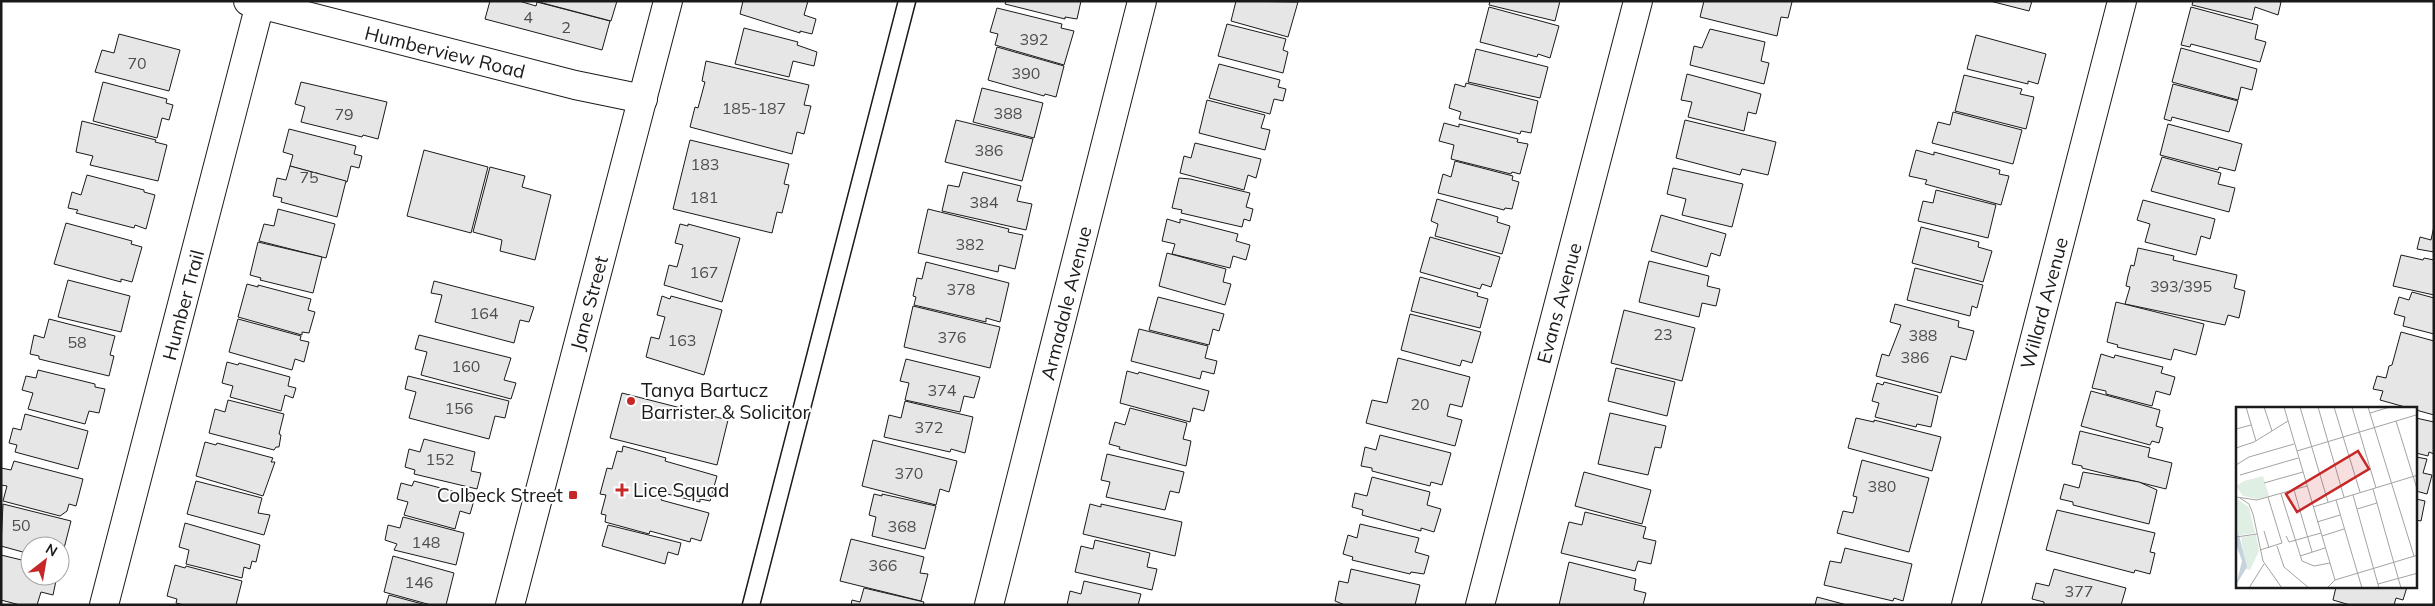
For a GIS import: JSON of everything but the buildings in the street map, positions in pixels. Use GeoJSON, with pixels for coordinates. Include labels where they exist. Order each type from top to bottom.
{"type":"FeatureCollection","features":[{"type":"Feature","properties":{"kind":"street","name":"Jane Street"},"geometry":{"type":"LineString","coordinates":[[510,605],[668,1]]}},
{"type":"Feature","properties":{"kind":"street","name":"Armadale Avenue"},"geometry":{"type":"LineString","coordinates":[[989,605],[1142,1]]}},
{"type":"Feature","properties":{"kind":"street","name":"Evans Avenue"},"geometry":{"type":"LineString","coordinates":[[1480,605],[1638,1]]}},
{"type":"Feature","properties":{"kind":"street","name":"Willard Avenue"},"geometry":{"type":"LineString","coordinates":[[1966,605],[2122,1]]}},
{"type":"Feature","properties":{"kind":"street","name":"Humberview Road"},"geometry":{"type":"LineString","coordinates":[[254,3],[566,82],[643,99]]}},
{"type":"Feature","properties":{"kind":"street","name":"Humber Trail"},"geometry":{"type":"LineString","coordinates":[[104,605],[254,3]]}},
{"type":"Feature","properties":{"kind":"lane"},"geometry":{"type":"LineString","coordinates":[[752,605],[907,1]]}},
{"type":"Feature","properties":{"kind":"place","name":"Tanya Bartucz Barrister & Solicitor"},"geometry":{"type":"Point","coordinates":[631,401]}},
{"type":"Feature","properties":{"kind":"place","name":"Lice Squad"},"geometry":{"type":"Point","coordinates":[622,490]}},
{"type":"Feature","properties":{"kind":"place","name":"Colbeck Street"},"geometry":{"type":"Point","coordinates":[573,495]}}]}
